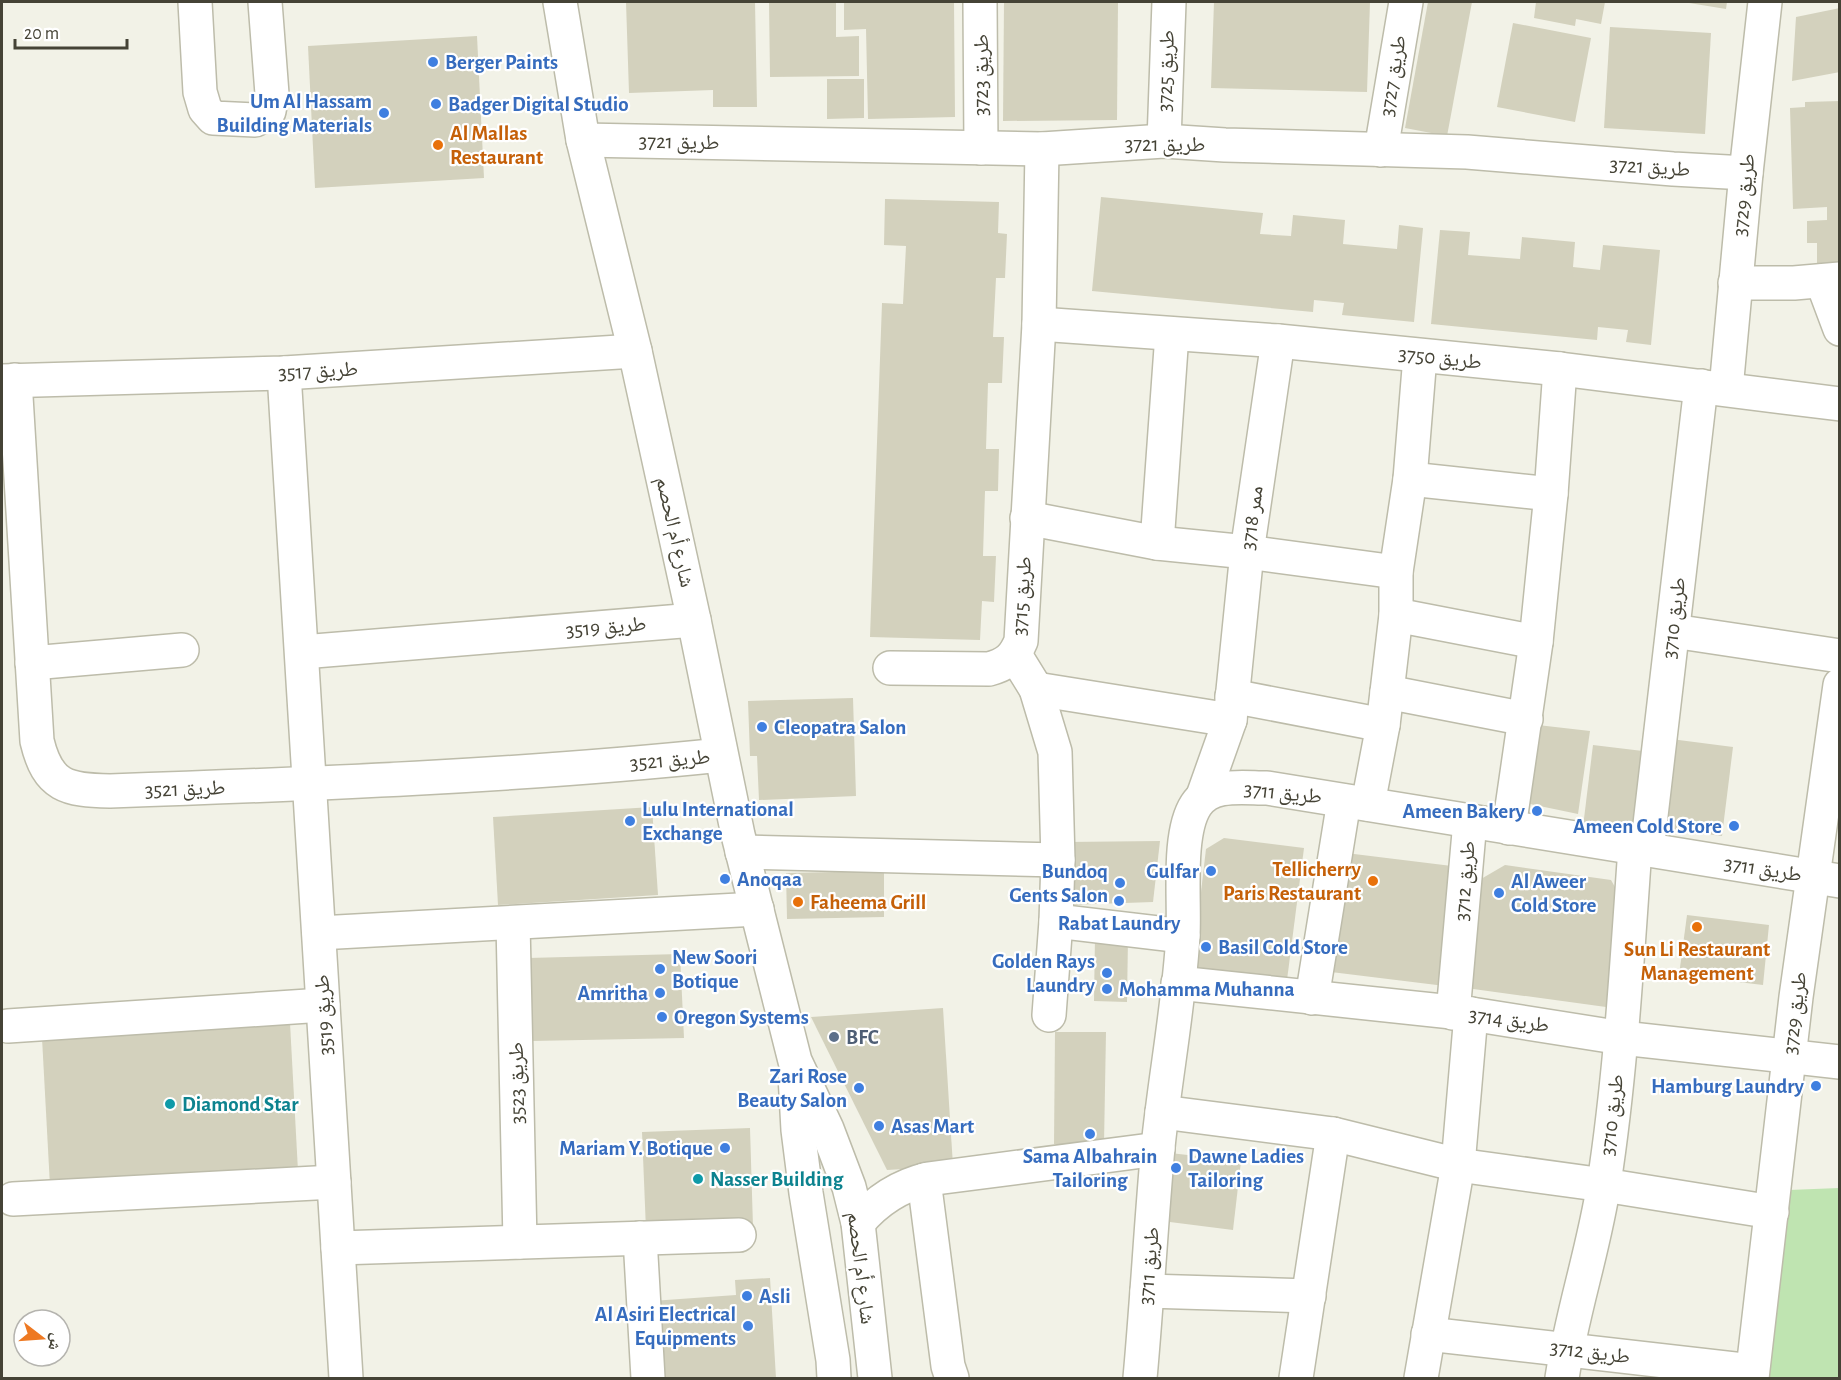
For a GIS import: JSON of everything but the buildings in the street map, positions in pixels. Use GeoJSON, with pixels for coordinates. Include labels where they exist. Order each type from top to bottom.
{"type":"FeatureCollection","features":[{"type":"Feature","properties":{"kind":"street"},"geometry":{"type":"LineString","coordinates":[[195,2],[200,92],[205,109],[213,118],[255,120],[269,111],[272,94],[265,2]]}},
{"type":"Feature","properties":{"kind":"street","name":"شارع أم الحصم"},"geometry":{"type":"LineString","coordinates":[[560,2],[583,140],[635,351],[742,852],[795,1061],[827,1129],[849,1187],[858,1223],[875,1378]]}},
{"type":"Feature","properties":{"kind":"street","name":"طريق 3723"},"geometry":{"type":"LineString","coordinates":[[980,2],[981,148]]}},
{"type":"Feature","properties":{"kind":"street","name":"طريق 3725"},"geometry":{"type":"LineString","coordinates":[[1164,141],[1169,2]]}},
{"type":"Feature","properties":{"kind":"street","name":"طريق 3727"},"geometry":{"type":"LineString","coordinates":[[1381,150],[1406,2]]}},
{"type":"Feature","properties":{"kind":"street","name":"طريق 3729"},"geometry":{"type":"LineString","coordinates":[[1714,388],[1735,283],[1765,2]]}},
{"type":"Feature","properties":{"kind":"street","name":"طريق 3721"},"geometry":{"type":"LineString","coordinates":[[583,140],[1042,149],[1164,141],[1467,152],[1673,170],[1746,173]]}},
{"type":"Feature","properties":{"kind":"street","name":"طريق 3715"},"geometry":{"type":"LineString","coordinates":[[1042,149],[1039,324],[1023,625],[1021,641],[1015,655],[1036,689],[1055,752],[1058,860],[1049,1015]]}},
{"type":"Feature","properties":{"kind":"street"},"geometry":{"type":"LineString","coordinates":[[1735,283],[1774,284],[1831,280],[1839,328]]}},
{"type":"Feature","properties":{"kind":"street","name":"طريق 3750"},"geometry":{"type":"LineString","coordinates":[[1039,324],[1278,341],[1560,369],[1839,404]]}},
{"type":"Feature","properties":{"kind":"street"},"geometry":{"type":"LineString","coordinates":[[1157,543],[1172,333]]}},
{"type":"Feature","properties":{"kind":"street","name":"ممر 3718"},"geometry":{"type":"LineString","coordinates":[[1203,796],[1231,708],[1247,552],[1278,341]]}},
{"type":"Feature","properties":{"kind":"street","name":"طريق 3517"},"geometry":{"type":"LineString","coordinates":[[8,380],[284,373],[635,351]]}},
{"type":"Feature","properties":{"kind":"street"},"geometry":{"type":"LineString","coordinates":[[1312,998],[1356,802],[1383,725],[1396,615],[1396,572],[1410,479],[1420,356]]}},
{"type":"Feature","properties":{"kind":"street"},"geometry":{"type":"LineString","coordinates":[[1509,828],[1536,642],[1551,494],[1560,369]]}},
{"type":"Feature","properties":{"kind":"street","name":"طريق 3519"},"geometry":{"type":"LineString","coordinates":[[284,373],[346,1378]]}},
{"type":"Feature","properties":{"kind":"street","name":"طريق 3521"},"geometry":{"type":"LineString","coordinates":[[8,380],[37,741],[42,762],[54,779],[85,791],[310,785],[657,762],[721,755]]}},
{"type":"Feature","properties":{"kind":"street","name":"طريق 3710"},"geometry":{"type":"LineString","coordinates":[[1564,1364],[1604,1185],[1622,1038],[1641,849],[1673,631],[1714,388]]}},
{"type":"Feature","properties":{"kind":"street"},"geometry":{"type":"LineString","coordinates":[[1410,479],[1551,494]]}},
{"type":"Feature","properties":{"kind":"street"},"geometry":{"type":"LineString","coordinates":[[1027,518],[1157,543],[1247,552],[1396,572]]}},
{"type":"Feature","properties":{"kind":"street"},"geometry":{"type":"LineString","coordinates":[[1396,615],[1536,642]]}},
{"type":"Feature","properties":{"kind":"street","name":"طريق 3519"},"geometry":{"type":"LineString","coordinates":[[302,652],[694,620]]}},
{"type":"Feature","properties":{"kind":"street"},"geometry":{"type":"LineString","coordinates":[[1673,631],[1839,656]]}},
{"type":"Feature","properties":{"kind":"street"},"geometry":{"type":"LineString","coordinates":[[32,663],[182,650]]}},
{"type":"Feature","properties":{"kind":"street"},"geometry":{"type":"LineString","coordinates":[[890,668],[989,669],[1004,664],[1015,655]]}},
{"type":"Feature","properties":{"kind":"street","name":"طريق 3729"},"geometry":{"type":"LineString","coordinates":[[1752,1375],[1790,1056],[1826,879],[1839,685]]}},
{"type":"Feature","properties":{"kind":"street"},"geometry":{"type":"LineString","coordinates":[[1036,689],[1383,725]]}},
{"type":"Feature","properties":{"kind":"street"},"geometry":{"type":"LineString","coordinates":[[1387,692],[1526,719]]}},
{"type":"Feature","properties":{"kind":"street","name":"طريق 3711"},"geometry":{"type":"LineString","coordinates":[[1140,1378],[1158,1149],[1183,936],[1185,836],[1189,819],[1203,796],[1216,790],[1229,788],[1267,788],[1826,879]]}},
{"type":"Feature","properties":{"kind":"street","name":"طريق 3712"},"geometry":{"type":"LineString","coordinates":[[1421,1378],[1458,1164],[1470,821]]}},
{"type":"Feature","properties":{"kind":"street"},"geometry":{"type":"LineString","coordinates":[[742,852],[1058,860]]}},
{"type":"Feature","properties":{"kind":"street"},"geometry":{"type":"LineString","coordinates":[[319,933],[757,909]]}},
{"type":"Feature","properties":{"kind":"street"},"geometry":{"type":"LineString","coordinates":[[1056,921],[1183,936]]}},
{"type":"Feature","properties":{"kind":"street","name":"طريق 3523"},"geometry":{"type":"LineString","coordinates":[[513,923],[520,1242]]}},
{"type":"Feature","properties":{"kind":"street","name":"طريق 3714"},"geometry":{"type":"LineString","coordinates":[[1178,983],[1462,1013],[1622,1038],[1839,1062]]}},
{"type":"Feature","properties":{"kind":"street"},"geometry":{"type":"LineString","coordinates":[[8,1026],[323,1005]]}},
{"type":"Feature","properties":{"kind":"street","name":"شارع أم الحصم"},"geometry":{"type":"LineString","coordinates":[[795,1061],[798,1130],[834,1378]]}},
{"type":"Feature","properties":{"kind":"street"},"geometry":{"type":"LineString","coordinates":[[1162,1112],[1333,1134],[1458,1164],[1772,1212]]}},
{"type":"Feature","properties":{"kind":"street"},"geometry":{"type":"LineString","coordinates":[[1296,1378],[1333,1134]]}},
{"type":"Feature","properties":{"kind":"street"},"geometry":{"type":"LineString","coordinates":[[858,1223],[882,1198],[912,1183],[924,1180],[1158,1149]]}},
{"type":"Feature","properties":{"kind":"street"},"geometry":{"type":"LineString","coordinates":[[924,1180],[948,1366],[952,1378]]}},
{"type":"Feature","properties":{"kind":"street"},"geometry":{"type":"LineString","coordinates":[[13,1199],[334,1182]]}},
{"type":"Feature","properties":{"kind":"street"},"geometry":{"type":"LineString","coordinates":[[338,1248],[739,1235]]}},
{"type":"Feature","properties":{"kind":"street"},"geometry":{"type":"LineString","coordinates":[[640,1238],[648,1378]]}},
{"type":"Feature","properties":{"kind":"street"},"geometry":{"type":"LineString","coordinates":[[1147,1291],[1309,1296]]}},
{"type":"Feature","properties":{"kind":"street","name":"طريق 3712"},"geometry":{"type":"LineString","coordinates":[[1428,1334],[1564,1364],[1752,1375]]}},
{"type":"Feature","properties":{"kind":"green space"},"geometry":{"type":"Polygon","coordinates":[[[1839,1188],[1839,1378],[1763,1378],[1789,1190],[1839,1188]]]}},
{"type":"Feature","properties":{"kind":"place","name":"Berger Paints"},"geometry":{"type":"Point","coordinates":[433,62]}},
{"type":"Feature","properties":{"kind":"place","name":"Badger Digital Studio"},"geometry":{"type":"Point","coordinates":[436,104]}},
{"type":"Feature","properties":{"kind":"place","name":"Um Al Hassam Building Materials"},"geometry":{"type":"Point","coordinates":[384,113]}},
{"type":"Feature","properties":{"kind":"place","name":"Al Mallas Restaurant"},"geometry":{"type":"Point","coordinates":[438,145]}},
{"type":"Feature","properties":{"kind":"place","name":"Cleopatra Salon"},"geometry":{"type":"Point","coordinates":[762,727]}},
{"type":"Feature","properties":{"kind":"place","name":"Ameen Bakery"},"geometry":{"type":"Point","coordinates":[1537,811]}},
{"type":"Feature","properties":{"kind":"place","name":"Lulu International Exchange"},"geometry":{"type":"Point","coordinates":[630,821]}},
{"type":"Feature","properties":{"kind":"place","name":"Ameen Cold Store"},"geometry":{"type":"Point","coordinates":[1734,826]}},
{"type":"Feature","properties":{"kind":"place","name":"Gulfar"},"geometry":{"type":"Point","coordinates":[1211,871]}},
{"type":"Feature","properties":{"kind":"place","name":"Anoqaa"},"geometry":{"type":"Point","coordinates":[725,879]}},
{"type":"Feature","properties":{"kind":"place","name":"Tellicherry Paris Restaurant"},"geometry":{"type":"Point","coordinates":[1373,881]}},
{"type":"Feature","properties":{"kind":"place","name":"Bundoq Gents Salon"},"geometry":{"type":"Point","coordinates":[1120,883]}},
{"type":"Feature","properties":{"kind":"place","name":"Al Aweer Cold Store"},"geometry":{"type":"Point","coordinates":[1499,893]}},
{"type":"Feature","properties":{"kind":"place","name":"Rabat Laundry"},"geometry":{"type":"Point","coordinates":[1119,901]}},
{"type":"Feature","properties":{"kind":"place","name":"Faheema Grill"},"geometry":{"type":"Point","coordinates":[798,902]}},
{"type":"Feature","properties":{"kind":"place","name":"Sun Li Restaurant Management"},"geometry":{"type":"Point","coordinates":[1697,927]}},
{"type":"Feature","properties":{"kind":"place","name":"Basil Cold Store"},"geometry":{"type":"Point","coordinates":[1206,947]}},
{"type":"Feature","properties":{"kind":"place","name":"New Soori Botique"},"geometry":{"type":"Point","coordinates":[660,969]}},
{"type":"Feature","properties":{"kind":"place","name":"Golden Rays Laundry"},"geometry":{"type":"Point","coordinates":[1107,973]}},
{"type":"Feature","properties":{"kind":"place","name":"Mohamma Muhanna"},"geometry":{"type":"Point","coordinates":[1107,989]}},
{"type":"Feature","properties":{"kind":"place","name":"Amritha"},"geometry":{"type":"Point","coordinates":[660,993]}},
{"type":"Feature","properties":{"kind":"place","name":"Oregon Systems"},"geometry":{"type":"Point","coordinates":[662,1017]}},
{"type":"Feature","properties":{"kind":"place","name":"BFC"},"geometry":{"type":"Point","coordinates":[834,1037]}},
{"type":"Feature","properties":{"kind":"place","name":"Hamburg Laundry"},"geometry":{"type":"Point","coordinates":[1816,1086]}},
{"type":"Feature","properties":{"kind":"place","name":"Zari Rose Beauty Salon"},"geometry":{"type":"Point","coordinates":[859,1088]}},
{"type":"Feature","properties":{"kind":"place","name":"Diamond Star"},"geometry":{"type":"Point","coordinates":[170,1104]}},
{"type":"Feature","properties":{"kind":"place","name":"Asas Mart"},"geometry":{"type":"Point","coordinates":[879,1126]}},
{"type":"Feature","properties":{"kind":"place","name":"Sama Albahrain Tailoring"},"geometry":{"type":"Point","coordinates":[1090,1134]}},
{"type":"Feature","properties":{"kind":"place","name":"Mariam Y. Botique"},"geometry":{"type":"Point","coordinates":[725,1148]}},
{"type":"Feature","properties":{"kind":"place","name":"Dawne Ladies Tailoring"},"geometry":{"type":"Point","coordinates":[1176,1168]}},
{"type":"Feature","properties":{"kind":"place","name":"Nasser Building"},"geometry":{"type":"Point","coordinates":[698,1179]}},
{"type":"Feature","properties":{"kind":"place","name":"Asli"},"geometry":{"type":"Point","coordinates":[747,1296]}},
{"type":"Feature","properties":{"kind":"place","name":"Al Asiri Electrical Equipments"},"geometry":{"type":"Point","coordinates":[748,1326]}}]}
